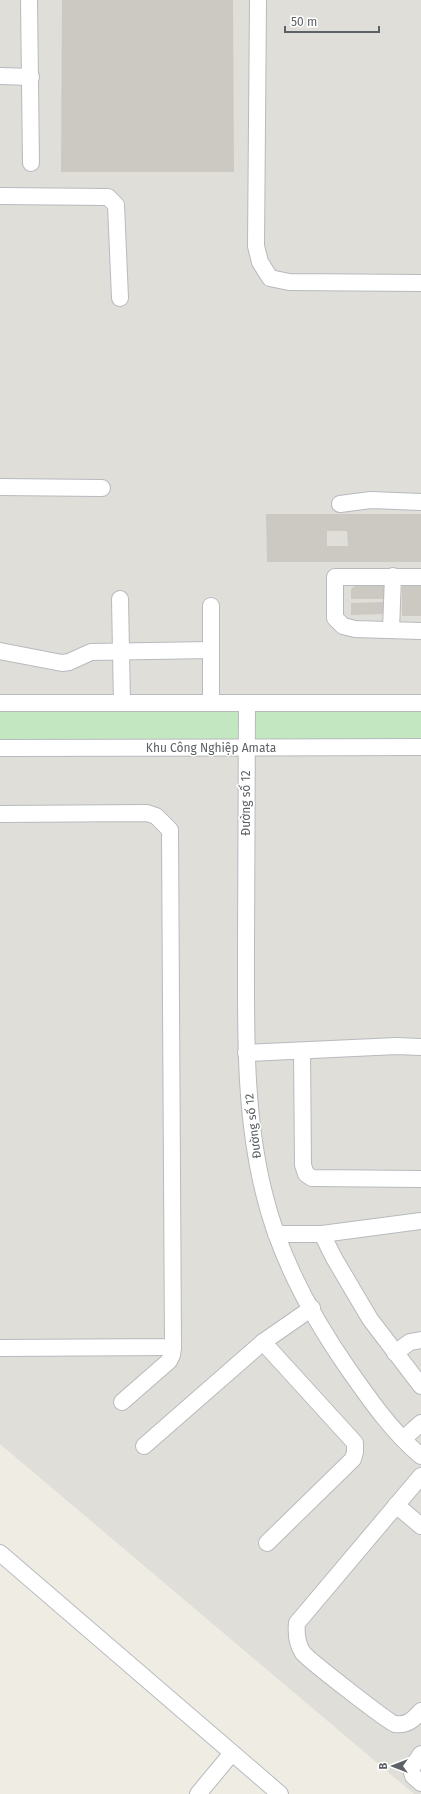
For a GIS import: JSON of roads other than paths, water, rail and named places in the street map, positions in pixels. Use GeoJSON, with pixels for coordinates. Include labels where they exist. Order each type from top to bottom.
{"type":"FeatureCollection","features":[{"type":"Feature","properties":{"kind":"street"},"geometry":{"type":"LineString","coordinates":[[29,0],[31,77],[30,163]]}},
{"type":"Feature","properties":{"kind":"street"},"geometry":{"type":"LineString","coordinates":[[258,0],[256,246],[260,262],[270,278],[289,282],[421,283]]}},
{"type":"Feature","properties":{"kind":"street"},"geometry":{"type":"LineString","coordinates":[[0,76],[31,77]]}},
{"type":"Feature","properties":{"kind":"street"},"geometry":{"type":"LineString","coordinates":[[0,196],[108,197],[116,205],[120,298]]}},
{"type":"Feature","properties":{"kind":"street"},"geometry":{"type":"LineString","coordinates":[[0,487],[102,488]]}},
{"type":"Feature","properties":{"kind":"street"},"geometry":{"type":"LineString","coordinates":[[340,504],[371,500],[421,502]]}},
{"type":"Feature","properties":{"kind":"street"},"geometry":{"type":"LineString","coordinates":[[391,630],[393,576]]}},
{"type":"Feature","properties":{"kind":"street"},"geometry":{"type":"LineString","coordinates":[[421,576],[335,577],[336,618],[343,626],[355,630],[421,631]]}},
{"type":"Feature","properties":{"kind":"street"},"geometry":{"type":"LineString","coordinates":[[120,599],[122,703]]}},
{"type":"Feature","properties":{"kind":"street"},"geometry":{"type":"LineString","coordinates":[[211,606],[211,703]]}},
{"type":"Feature","properties":{"kind":"street"},"geometry":{"type":"LineString","coordinates":[[0,652],[62,663],[69,662],[91,652],[121,650],[212,650]]}},
{"type":"Feature","properties":{"kind":"street"},"geometry":{"type":"LineString","coordinates":[[0,703],[421,703]]}},
{"type":"Feature","properties":{"kind":"street","name":"Đường số 12"},"geometry":{"type":"LineString","coordinates":[[247,703],[246,1054],[254,1144],[264,1194],[276,1234],[300,1287],[332,1346],[363,1390],[403,1439],[421,1456]]}},
{"type":"Feature","properties":{"kind":"street","name":"Khu Công Nghiệp Amata"},"geometry":{"type":"LineString","coordinates":[[0,748],[246,749],[421,747]]}},
{"type":"Feature","properties":{"kind":"street"},"geometry":{"type":"LineString","coordinates":[[0,814],[147,813],[156,816],[170,830],[173,1347],[172,1355],[169,1360],[122,1402]]}},
{"type":"Feature","properties":{"kind":"street"},"geometry":{"type":"LineString","coordinates":[[246,1054],[397,1046],[421,1047]]}},
{"type":"Feature","properties":{"kind":"street"},"geometry":{"type":"LineString","coordinates":[[302,1051],[303,1165],[306,1174],[312,1178],[421,1179]]}},
{"type":"Feature","properties":{"kind":"street"},"geometry":{"type":"LineString","coordinates":[[276,1234],[322,1234],[420,1221]]}},
{"type":"Feature","properties":{"kind":"street"},"geometry":{"type":"LineString","coordinates":[[322,1234],[334,1258],[370,1319],[421,1386]]}},
{"type":"Feature","properties":{"kind":"street"},"geometry":{"type":"LineString","coordinates":[[144,1446],[263,1342],[312,1308]]}},
{"type":"Feature","properties":{"kind":"street"},"geometry":{"type":"LineString","coordinates":[[395,1353],[410,1342],[421,1340]]}},
{"type":"Feature","properties":{"kind":"street"},"geometry":{"type":"LineString","coordinates":[[263,1342],[355,1442],[353,1459],[267,1544]]}},
{"type":"Feature","properties":{"kind":"street"},"geometry":{"type":"LineString","coordinates":[[0,1348],[173,1347]]}},
{"type":"Feature","properties":{"kind":"street"},"geometry":{"type":"LineString","coordinates":[[403,1439],[421,1423]]}},
{"type":"Feature","properties":{"kind":"street"},"geometry":{"type":"LineString","coordinates":[[421,1476],[297,1623],[296,1633],[303,1653],[394,1724],[405,1724],[412,1721],[421,1711]]}},
{"type":"Feature","properties":{"kind":"street"},"geometry":{"type":"LineString","coordinates":[[396,1505],[421,1526]]}},
{"type":"Feature","properties":{"kind":"street"},"geometry":{"type":"LineString","coordinates":[[0,1553],[280,1794]]}},
{"type":"Feature","properties":{"kind":"street"},"geometry":{"type":"LineString","coordinates":[[198,1794],[232,1753]]}},
{"type":"Feature","properties":{"kind":"street"},"geometry":{"type":"LineString","coordinates":[[421,1754],[411,1768],[413,1776],[421,1783]]}}]}
